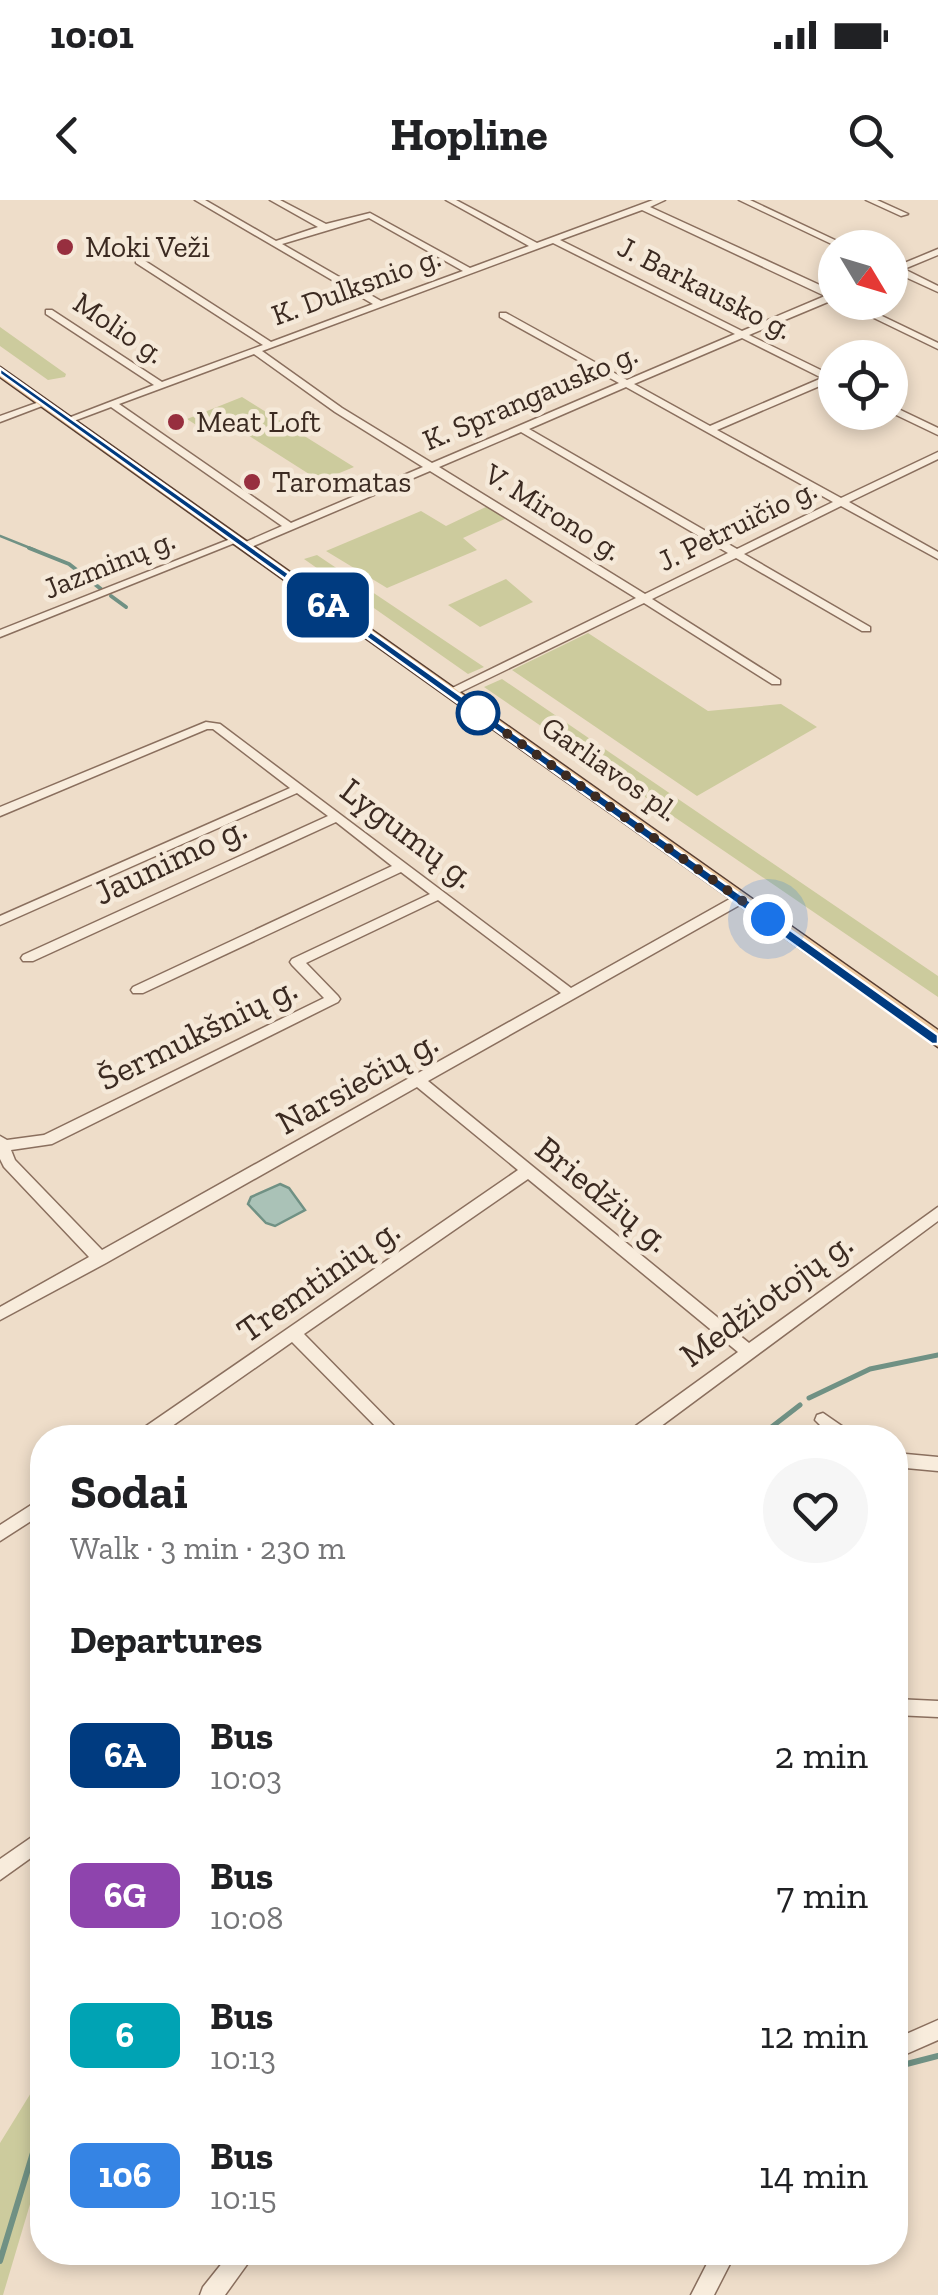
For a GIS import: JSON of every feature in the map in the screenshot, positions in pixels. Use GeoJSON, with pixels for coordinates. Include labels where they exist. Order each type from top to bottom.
{"type":"FeatureCollection","features":[{"type":"Feature","properties":{"kind":"main road","name":"Garliavos pl."},"geometry":{"type":"LineString","coordinates":[[0,371],[938,1040]]}},
{"type":"Feature","properties":{"kind":"street"},"geometry":{"type":"LineString","coordinates":[[198,200],[380,304]]}},
{"type":"Feature","properties":{"kind":"street"},"geometry":{"type":"LineString","coordinates":[[274,200],[325,227]]}},
{"type":"Feature","properties":{"kind":"street"},"geometry":{"type":"LineString","coordinates":[[450,200],[536,246]]}},
{"type":"Feature","properties":{"kind":"street","name":"K. Dulksnio g."},"geometry":{"type":"LineString","coordinates":[[68,420],[661,200]]}},
{"type":"Feature","properties":{"kind":"street"},"geometry":{"type":"LineString","coordinates":[[743,200],[818,234]]}},
{"type":"Feature","properties":{"kind":"street"},"geometry":{"type":"LineString","coordinates":[[870,200],[904,214]]}},
{"type":"Feature","properties":{"kind":"street"},"geometry":{"type":"LineString","coordinates":[[643,207],[818,289]]}},
{"type":"Feature","properties":{"kind":"street"},"geometry":{"type":"LineString","coordinates":[[274,244],[370,215],[470,271]]}},
{"type":"Feature","properties":{"kind":"street","name":"J. Barkausko g."},"geometry":{"type":"LineString","coordinates":[[553,240],[818,373]]}},
{"type":"Feature","properties":{"kind":"street"},"geometry":{"type":"LineString","coordinates":[[908,263],[938,252]]}},
{"type":"Feature","properties":{"kind":"street"},"geometry":{"type":"LineString","coordinates":[[139,261],[270,345]]}},
{"type":"Feature","properties":{"kind":"street"},"geometry":{"type":"LineString","coordinates":[[908,276],[938,289]]}},
{"type":"Feature","properties":{"kind":"street","name":"K. Sprangausko g."},"geometry":{"type":"LineString","coordinates":[[241,543],[290,527],[818,303]]}},
{"type":"Feature","properties":{"kind":"street","name":"Molio g."},"geometry":{"type":"LineString","coordinates":[[49,312],[160,385]]}},
{"type":"Feature","properties":{"kind":"street"},"geometry":{"type":"LineString","coordinates":[[503,315],[938,556]]}},
{"type":"Feature","properties":{"kind":"street"},"geometry":{"type":"LineString","coordinates":[[883,320],[938,346]]}},
{"type":"Feature","properties":{"kind":"street","name":"V. Mirono g."},"geometry":{"type":"LineString","coordinates":[[255,350],[303,390],[776,682]]}},
{"type":"Feature","properties":{"kind":"street"},"geometry":{"type":"LineString","coordinates":[[708,430],[818,386]]}},
{"type":"Feature","properties":{"kind":"street"},"geometry":{"type":"LineString","coordinates":[[0,419],[45,403]]}},
{"type":"Feature","properties":{"kind":"street"},"geometry":{"type":"LineString","coordinates":[[112,404],[290,527]]}},
{"type":"Feature","properties":{"kind":"street"},"geometry":{"type":"LineString","coordinates":[[908,417],[938,432]]}},
{"type":"Feature","properties":{"kind":"street"},"geometry":{"type":"LineString","coordinates":[[522,428],[866,629]]}},
{"type":"Feature","properties":{"kind":"street","name":"J. Petruičio g."},"geometry":{"type":"LineString","coordinates":[[450,692],[938,455]]}},
{"type":"Feature","properties":{"kind":"street","name":"Jazminų g."},"geometry":{"type":"LineString","coordinates":[[0,634],[241,543]]}},
{"type":"Feature","properties":{"kind":"street","name":"Lygumų g."},"geometry":{"type":"LineString","coordinates":[[0,812],[206,725],[216,726],[572,995]]}},
{"type":"Feature","properties":{"kind":"street"},"geometry":{"type":"LineString","coordinates":[[0,921],[298,788]]}},
{"type":"Feature","properties":{"kind":"street","name":"Jaunimo g."},"geometry":{"type":"LineString","coordinates":[[28,958],[337,817]]}},
{"type":"Feature","properties":{"kind":"street"},"geometry":{"type":"LineString","coordinates":[[138,990],[402,866]]}},
{"type":"Feature","properties":{"kind":"street","name":"Šermukšnių g."},"geometry":{"type":"LineString","coordinates":[[1,1144],[48,1140],[333,999],[297,962],[440,895]]}},
{"type":"Feature","properties":{"kind":"street","name":"Narsiečių g."},"geometry":{"type":"LineString","coordinates":[[0,1314],[420,1082],[740,899]]}},
{"type":"Feature","properties":{"kind":"street","name":"Briedžių g."},"geometry":{"type":"LineString","coordinates":[[420,1082],[749,1352]]}},
{"type":"Feature","properties":{"kind":"street"},"geometry":{"type":"LineString","coordinates":[[1,1144],[10,1162],[101,1260]]}},
{"type":"Feature","properties":{"kind":"street","name":"Tremtinių g."},"geometry":{"type":"LineString","coordinates":[[161,1425],[528,1172]]}},
{"type":"Feature","properties":{"kind":"street","name":"Medžiotojų g."},"geometry":{"type":"LineString","coordinates":[[650,1425],[938,1213]]}},
{"type":"Feature","properties":{"kind":"street"},"geometry":{"type":"LineString","coordinates":[[294,1334],[385,1425]]}},
{"type":"Feature","properties":{"kind":"street"},"geometry":{"type":"LineString","coordinates":[[824,1420],[830,1425]]}},
{"type":"Feature","properties":{"kind":"street"},"geometry":{"type":"LineString","coordinates":[[908,1461],[938,1464]]}},
{"type":"Feature","properties":{"kind":"street"},"geometry":{"type":"LineString","coordinates":[[0,1534],[30,1514]]}},
{"type":"Feature","properties":{"kind":"street"},"geometry":{"type":"LineString","coordinates":[[908,1707],[938,1708]]}},
{"type":"Feature","properties":{"kind":"street"},"geometry":{"type":"LineString","coordinates":[[0,1871],[30,1848]]}},
{"type":"Feature","properties":{"kind":"street"},"geometry":{"type":"LineString","coordinates":[[908,2043],[938,2030]]}},
{"type":"Feature","properties":{"kind":"street"},"geometry":{"type":"LineString","coordinates":[[211,2295],[235,2265]]}},
{"type":"Feature","properties":{"kind":"street"},"geometry":{"type":"LineString","coordinates":[[702,2295],[718,2265]]}},
{"type":"Feature","properties":{"kind":"green space"},"geometry":{"type":"Polygon","coordinates":[[[0,327],[65,377],[48,380],[0,346],[0,327]]]}},
{"type":"Feature","properties":{"kind":"green space"},"geometry":{"type":"Polygon","coordinates":[[[242,397],[354,467],[320,481],[235,427],[213,436],[187,419],[242,397]]]}},
{"type":"Feature","properties":{"kind":"green space"},"geometry":{"type":"Polygon","coordinates":[[[490,505],[507,518],[463,538],[477,550],[387,588],[326,551],[421,511],[446,526],[490,505]]]}},
{"type":"Feature","properties":{"kind":"green space"},"geometry":{"type":"Polygon","coordinates":[[[317,555],[484,667],[468,674],[304,559],[317,555]]]}},
{"type":"Feature","properties":{"kind":"green space"},"geometry":{"type":"Polygon","coordinates":[[[506,579],[533,602],[480,627],[448,605],[506,579]]]}},
{"type":"Feature","properties":{"kind":"green space"},"geometry":{"type":"Polygon","coordinates":[[[588,633],[708,711],[781,704],[817,727],[697,796],[512,670],[588,633]]]}},
{"type":"Feature","properties":{"kind":"green space"},"geometry":{"type":"Polygon","coordinates":[[[502,679],[938,976],[938,997],[484,687],[502,679]]]}},
{"type":"Feature","properties":{"kind":"green space"},"geometry":{"type":"Polygon","coordinates":[[[30,2094],[30,2204],[3,2295],[0,2295],[0,2143],[30,2094]]]}},
{"type":"Feature","properties":{"kind":"shaded area"},"geometry":{"type":"Polygon","coordinates":[[[280,1184],[289,1188],[305,1210],[275,1226],[266,1223],[248,1204],[251,1197],[280,1184]]]}},
{"type":"Feature","properties":{"kind":"waterway"},"geometry":{"type":"LineString","coordinates":[[0,536],[35,550]]}},
{"type":"Feature","properties":{"kind":"waterway"},"geometry":{"type":"LineString","coordinates":[[29,548],[69,564],[101,589]]}},
{"type":"Feature","properties":{"kind":"waterway"},"geometry":{"type":"LineString","coordinates":[[111,596],[126,607]]}},
{"type":"Feature","properties":{"kind":"waterway"},"geometry":{"type":"LineString","coordinates":[[809,1398],[870,1369],[938,1355]]}},
{"type":"Feature","properties":{"kind":"waterway"},"geometry":{"type":"LineString","coordinates":[[774,1425],[800,1405]]}},
{"type":"Feature","properties":{"kind":"waterway"},"geometry":{"type":"LineString","coordinates":[[908,2064],[938,2056]]}},
{"type":"Feature","properties":{"kind":"waterway"},"geometry":{"type":"LineString","coordinates":[[0,2261],[30,2162]]}},
{"type":"Feature","properties":{"kind":"bus line","name":"6A"},"geometry":{"type":"LineString","coordinates":[[0,371],[938,1040]]}},
{"type":"Feature","properties":{"kind":"place","name":"Moki Veži"},"geometry":{"type":"Point","coordinates":[65,247]}},
{"type":"Feature","properties":{"kind":"place","name":"Meat Loft"},"geometry":{"type":"Point","coordinates":[176,422]}},
{"type":"Feature","properties":{"kind":"place","name":"Taromatas"},"geometry":{"type":"Point","coordinates":[252,482]}},
{"type":"Feature","properties":{"kind":"route"},"geometry":{"type":"LineString","coordinates":[[478,713],[768,919]]}}]}
